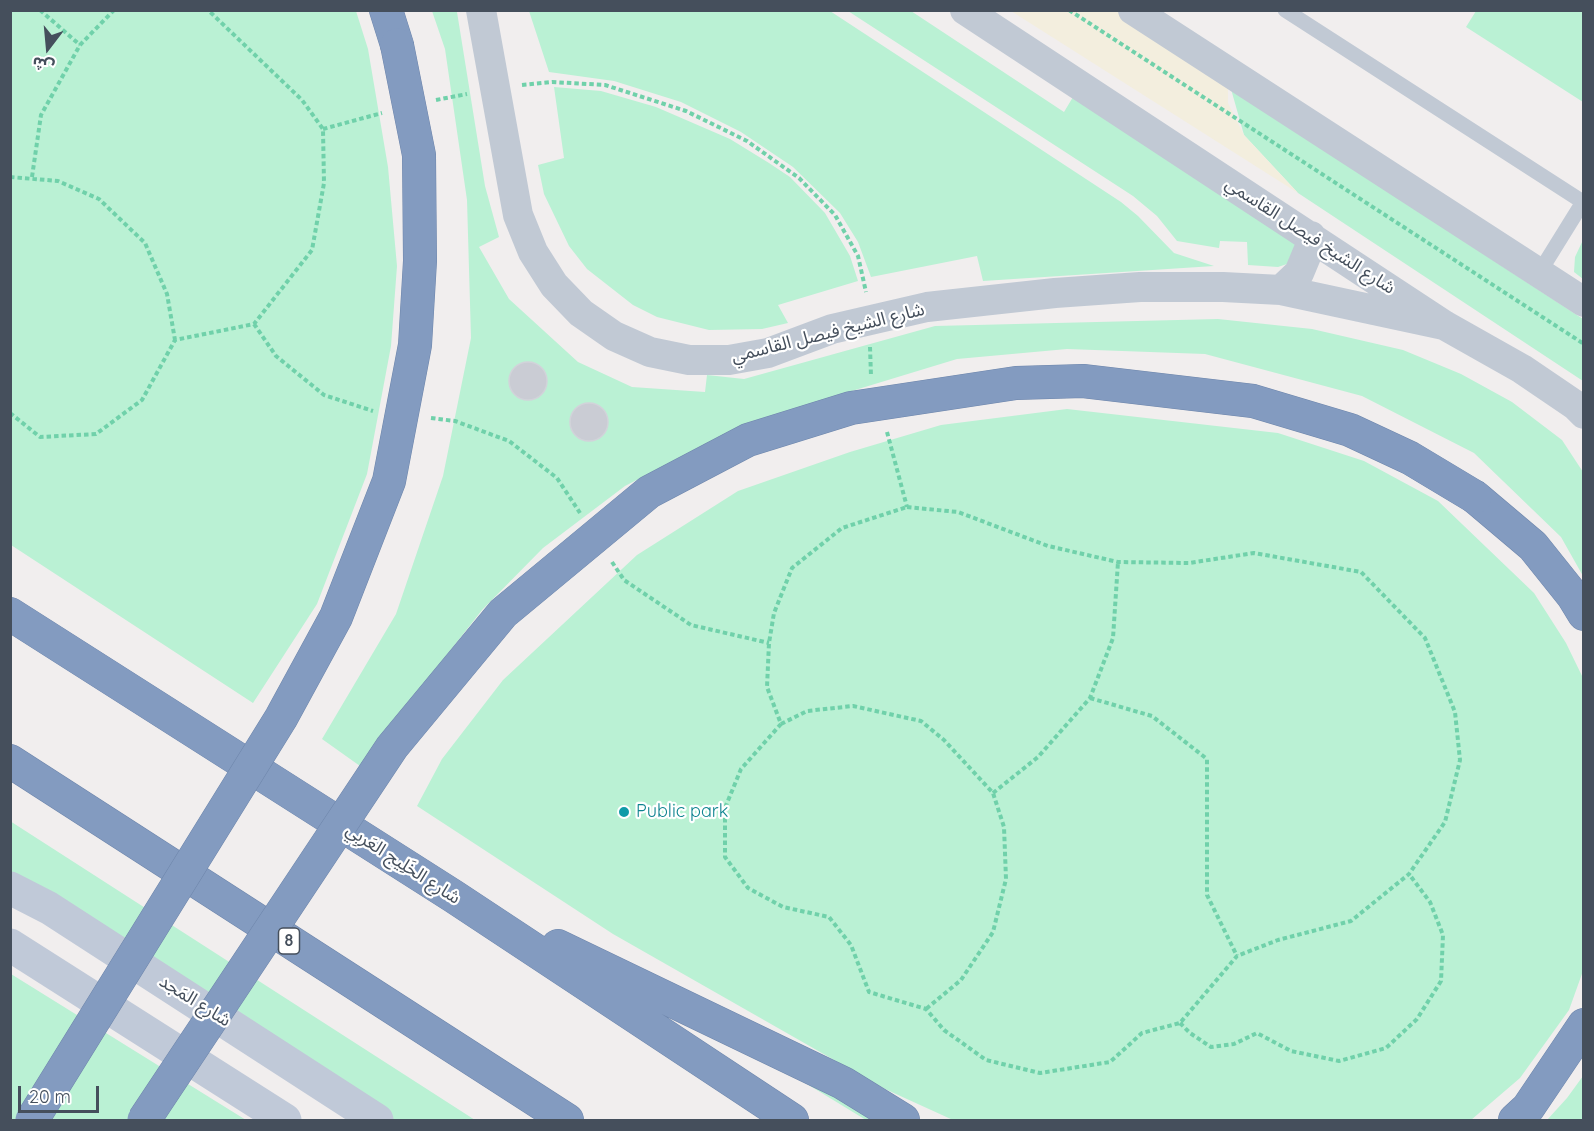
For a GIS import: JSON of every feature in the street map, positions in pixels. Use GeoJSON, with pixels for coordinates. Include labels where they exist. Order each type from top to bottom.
{"type":"FeatureCollection","features":[{"type":"Feature","properties":{"kind":"highway"},"geometry":{"type":"LineString","coordinates":[[32,1120],[281,718],[336,616],[389,481],[415,345],[420,261],[418,155],[398,45],[386,10]]}},
{"type":"Feature","properties":{"kind":"highway"},"geometry":{"type":"LineString","coordinates":[[144,1120],[392,747],[503,613],[649,492],[748,440],[851,408],[1016,383],[1083,381],[1253,401],[1350,430],[1410,458],[1475,497],[1533,546],[1573,596],[1584,614]]}},
{"type":"Feature","properties":{"kind":"highway","name":"شارع الخَلِيج العَربِي"},"geometry":{"type":"LineString","coordinates":[[10,614],[453,896],[792,1120]]}},
{"type":"Feature","properties":{"kind":"highway","name":"8"},"geometry":{"type":"LineString","coordinates":[[10,761],[567,1120]]}},
{"type":"Feature","properties":{"kind":"highway"},"geometry":{"type":"LineString","coordinates":[[453,896],[843,1083],[903,1120]]}},
{"type":"Feature","properties":{"kind":"highway"},"geometry":{"type":"LineString","coordinates":[[1515,1120],[1528,1108],[1584,1025]]}},
{"type":"Feature","properties":{"kind":"street","name":"شارع الشيخ فيصل القاسمي"},"geometry":{"type":"LineString","coordinates":[[481,10],[497,88],[518,215],[533,252],[554,285],[581,313],[614,336],[650,352],[689,360],[729,360],[768,353],[832,329],[927,307],[1055,293],[1181,286],[1281,290],[1444,325]]}},
{"type":"Feature","properties":{"kind":"street","name":"شارع الشيخ فيصل القاسمي"},"geometry":{"type":"LineString","coordinates":[[965,10],[1444,325],[1522,369],[1575,405],[1584,414]]}},
{"type":"Feature","properties":{"kind":"street"},"geometry":{"type":"LineString","coordinates":[[1133,10],[1584,302]]}},
{"type":"Feature","properties":{"kind":"street"},"geometry":{"type":"LineString","coordinates":[[1281,290],[1291,283],[1302,267],[1311,236]]}},
{"type":"Feature","properties":{"kind":"street","name":"شارع المَجد"},"geometry":{"type":"LineString","coordinates":[[10,888],[108,945],[377,1120]]}},
{"type":"Feature","properties":{"kind":"street"},"geometry":{"type":"LineString","coordinates":[[10,945],[285,1120]]}},
{"type":"Feature","properties":{"kind":"lane"},"geometry":{"type":"LineString","coordinates":[[1285,10],[1583,202],[1539,273]]}},
{"type":"Feature","properties":{"kind":"path"},"geometry":{"type":"LineString","coordinates":[[40,10],[80,45]]}},
{"type":"Feature","properties":{"kind":"path"},"geometry":{"type":"LineString","coordinates":[[32,177],[41,115],[80,45],[114,10]]}},
{"type":"Feature","properties":{"kind":"path"},"geometry":{"type":"LineString","coordinates":[[175,340],[254,324],[312,250],[324,183],[323,129],[302,100],[208,10]]}},
{"type":"Feature","properties":{"kind":"path"},"geometry":{"type":"LineString","coordinates":[[1070,10],[1584,344]]}},
{"type":"Feature","properties":{"kind":"path"},"geometry":{"type":"LineString","coordinates":[[457,96],[497,88],[552,82],[605,85],[686,111],[747,141],[779,162],[819,196],[849,237],[865,277]]}},
{"type":"Feature","properties":{"kind":"path"},"geometry":{"type":"LineString","coordinates":[[323,129],[388,111]]}},
{"type":"Feature","properties":{"kind":"path"},"geometry":{"type":"LineString","coordinates":[[10,177],[32,177],[58,181],[99,199],[145,243],[167,294],[175,340],[142,400],[96,434],[40,437],[10,413]]}},
{"type":"Feature","properties":{"kind":"path"},"geometry":{"type":"LineString","coordinates":[[254,324],[276,356],[324,395],[378,413]]}},
{"type":"Feature","properties":{"kind":"path"},"geometry":{"type":"LineString","coordinates":[[454,421],[509,441],[557,478],[583,516]]}},
{"type":"Feature","properties":{"kind":"path"},"geometry":{"type":"LineString","coordinates":[[890,445],[907,507]]}},
{"type":"Feature","properties":{"kind":"path"},"geometry":{"type":"LineString","coordinates":[[781,724],[767,687],[769,643],[774,613],[792,568],[842,528],[907,507],[958,512],[1048,546],[1118,562],[1189,563],[1254,553],[1361,572],[1425,638],[1455,712],[1460,760],[1445,822],[1409,874],[1351,921],[1278,940],[1237,956],[1180,1023],[1142,1033],[1110,1062],[1040,1073],[986,1060],[944,1030],[926,1009],[869,992],[851,945],[829,917],[783,907],[748,888],[725,857],[725,808],[741,769],[781,724],[807,711],[853,706],[921,721],[944,740],[993,793],[1004,827],[1006,879],[993,932],[961,980],[926,1009]]}},
{"type":"Feature","properties":{"kind":"path"},"geometry":{"type":"LineString","coordinates":[[993,793],[1038,757],[1090,698],[1113,638],[1118,562]]}},
{"type":"Feature","properties":{"kind":"path"},"geometry":{"type":"LineString","coordinates":[[624,580],[691,625],[769,643]]}},
{"type":"Feature","properties":{"kind":"path"},"geometry":{"type":"LineString","coordinates":[[1090,698],[1152,716],[1207,759],[1206,895],[1237,956]]}},
{"type":"Feature","properties":{"kind":"path"},"geometry":{"type":"LineString","coordinates":[[1180,1023],[1190,1034],[1211,1047],[1234,1044],[1257,1033],[1291,1051],[1339,1060],[1386,1048],[1417,1019],[1441,981],[1443,935],[1430,902],[1409,874]]}},
{"type":"Feature","properties":{"kind":"green space"},"geometry":{"type":"Polygon","coordinates":[[[11,10],[356,11],[368,49],[388,167],[397,266],[391,346],[367,474],[317,604],[253,703],[11,545],[11,10]]]}},
{"type":"Feature","properties":{"kind":"green space"},"geometry":{"type":"Polygon","coordinates":[[[432,11],[457,12],[485,186],[499,237],[479,247],[509,299],[578,362],[632,387],[705,392],[707,375],[744,379],[935,326],[1218,319],[1312,329],[1403,350],[1461,374],[1512,402],[1562,440],[1583,472],[1583,576],[1561,537],[1474,453],[1362,396],[1205,354],[1067,349],[957,359],[750,422],[625,486],[543,548],[482,610],[360,766],[322,739],[396,614],[443,476],[471,338],[467,200],[445,49],[432,11]]]}},
{"type":"Feature","properties":{"kind":"green space"},"geometry":{"type":"Polygon","coordinates":[[[529,11],[830,11],[1121,202],[1174,253],[1214,266],[983,281],[977,256],[871,277],[858,242],[840,213],[793,167],[741,132],[681,102],[614,81],[549,72],[529,11]]]}},
{"type":"Feature","properties":{"kind":"green space"},"geometry":{"type":"Polygon","coordinates":[[[848,11],[911,11],[1064,112],[1076,92],[1296,244],[1287,264],[1278,267],[1248,265],[1247,242],[1220,241],[1219,248],[1177,241],[1157,216],[1133,196],[848,11]]]}},
{"type":"Feature","properties":{"kind":"green space"},"geometry":{"type":"Polygon","coordinates":[[[1476,11],[1583,11],[1583,102],[1466,27],[1476,11]]]}},
{"type":"Feature","properties":{"kind":"green space"},"geometry":{"type":"Polygon","coordinates":[[[554,87],[601,91],[656,107],[730,139],[769,163],[790,177],[825,213],[850,256],[858,281],[778,305],[788,323],[762,329],[709,330],[657,317],[633,305],[587,269],[569,246],[544,194],[538,165],[564,158],[554,87]]]}},
{"type":"Feature","properties":{"kind":"green space"},"geometry":{"type":"Polygon","coordinates":[[[1231,89],[1583,319],[1583,381],[1298,193],[1244,135],[1231,89]]]}},
{"type":"Feature","properties":{"kind":"green space"},"geometry":{"type":"Polygon","coordinates":[[[1583,240],[1583,279],[1574,272],[1575,257],[1583,240]]]}},
{"type":"Feature","properties":{"kind":"green space"},"geometry":{"type":"Polygon","coordinates":[[[1067,409],[1278,433],[1364,461],[1438,501],[1534,593],[1566,643],[1583,678],[1583,971],[1569,1010],[1520,1078],[1471,1120],[953,1120],[885,1089],[613,934],[417,806],[442,759],[503,680],[637,555],[738,491],[850,452],[941,425],[1067,409]]]}},
{"type":"Feature","properties":{"kind":"green space"},"geometry":{"type":"Polygon","coordinates":[[[10,821],[475,1120],[393,1120],[11,875],[10,821]]]}},
{"type":"Feature","properties":{"kind":"green space"},"geometry":{"type":"Polygon","coordinates":[[[11,974],[246,1120],[11,1120],[11,974]]]}},
{"type":"Feature","properties":{"kind":"green space"},"geometry":{"type":"Polygon","coordinates":[[[697,1017],[879,1120],[866,1120],[697,1017]]]}},
{"type":"Feature","properties":{"kind":"green space"},"geometry":{"type":"Polygon","coordinates":[[[1583,1076],[1583,1120],[1547,1120],[1567,1098],[1583,1076]]]}},
{"type":"Feature","properties":{"kind":"sand"},"geometry":{"type":"Polygon","coordinates":[[[1011,11],[1117,11],[1228,82],[1228,103],[1244,135],[1298,193],[1011,11]]]}},
{"type":"Feature","properties":{"kind":"building"},"geometry":{"type":"Polygon","coordinates":[[[528,362],[542,367],[547,381],[542,395],[528,400],[514,395],[509,381],[514,367],[528,362]]]}},
{"type":"Feature","properties":{"kind":"building"},"geometry":{"type":"Polygon","coordinates":[[[589,403],[603,408],[608,422],[603,436],[589,441],[575,436],[570,422],[575,408],[589,403]]]}},
{"type":"Feature","properties":{"kind":"place","name":"Public park"},"geometry":{"type":"Point","coordinates":[624,812]}}]}
